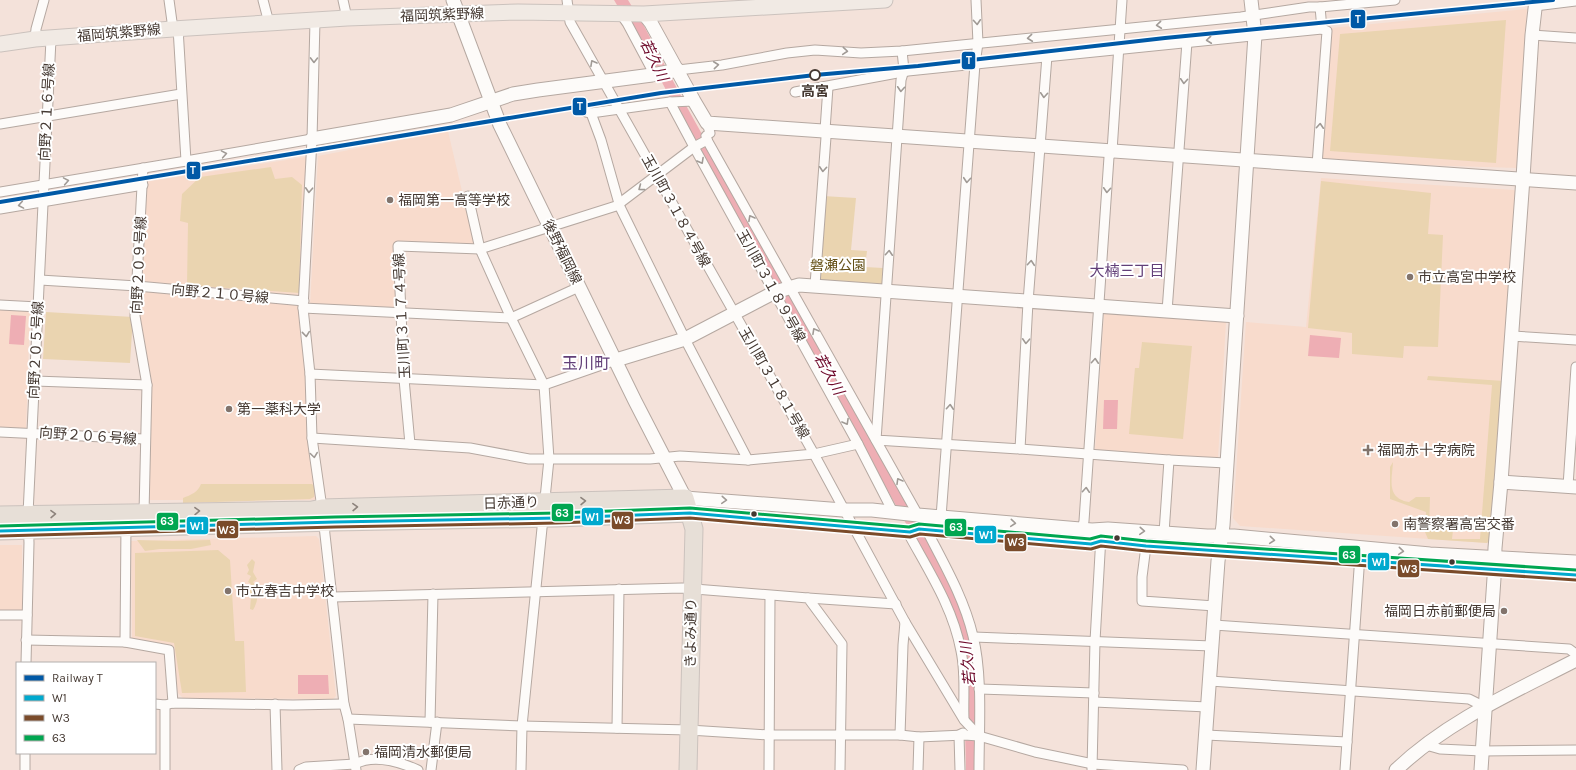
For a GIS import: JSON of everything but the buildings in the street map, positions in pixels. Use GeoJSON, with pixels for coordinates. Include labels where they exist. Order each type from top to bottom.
{"type":"FeatureCollection","features":[{"type":"Feature","properties":{"kind":"highway","name":"日赤通り"},"geometry":{"type":"LineString","coordinates":[[0,515],[28,522],[126,521],[688,506]]}},
{"type":"Feature","properties":{"kind":"highway","name":"きよみ通り"},"geometry":{"type":"LineString","coordinates":[[688,506],[694,529],[688,770]]}},
{"type":"Feature","properties":{"kind":"highway","name":"日赤通り"},"geometry":{"type":"LineString","coordinates":[[126,521],[144,513],[312,510],[323,515]]}},
{"type":"Feature","properties":{"kind":"highway","name":"日赤通り"},"geometry":{"type":"LineString","coordinates":[[0,531],[28,522]]}},
{"type":"Feature","properties":{"kind":"main road","name":"福岡筑紫野線"},"geometry":{"type":"LineString","coordinates":[[0,44],[35,39],[51,39],[176,28],[347,18],[460,14],[568,6],[629,13],[718,5],[885,0]]}},
{"type":"Feature","properties":{"kind":"street"},"geometry":{"type":"LineString","coordinates":[[35,39],[36,29],[44,0]]}},
{"type":"Feature","properties":{"kind":"street"},"geometry":{"type":"LineString","coordinates":[[169,0],[176,28],[186,161]]}},
{"type":"Feature","properties":{"kind":"street"},"geometry":{"type":"LineString","coordinates":[[263,0],[269,23]]}},
{"type":"Feature","properties":{"kind":"street"},"geometry":{"type":"LineString","coordinates":[[342,0],[347,18]]}},
{"type":"Feature","properties":{"kind":"street","name":"後野福岡線"},"geometry":{"type":"LineString","coordinates":[[453,0],[460,14],[500,125],[688,506]]}},
{"type":"Feature","properties":{"kind":"street"},"geometry":{"type":"LineString","coordinates":[[941,517],[975,64],[978,43],[976,0]]}},
{"type":"Feature","properties":{"kind":"street"},"geometry":{"type":"LineString","coordinates":[[1082,529],[1109,157],[1112,151],[1122,0]]}},
{"type":"Feature","properties":{"kind":"street"},"geometry":{"type":"LineString","coordinates":[[1203,770],[1221,535],[1255,35],[1251,0]]}},
{"type":"Feature","properties":{"kind":"street"},"geometry":{"type":"LineString","coordinates":[[0,192],[451,115],[473,106],[491,102],[513,94],[722,65],[787,53],[815,50],[861,53],[902,50],[1120,30],[1241,17],[1253,14],[1309,7],[1395,0]]}},
{"type":"Feature","properties":{"kind":"street"},"geometry":{"type":"LineString","coordinates":[[1481,770],[1494,564],[1512,336],[1535,3],[1576,1]]}},
{"type":"Feature","properties":{"kind":"street","name":"玉川町３１８４号線"},"geometry":{"type":"LineString","coordinates":[[568,6],[570,22],[620,108],[734,313]]}},
{"type":"Feature","properties":{"kind":"street"},"geometry":{"type":"LineString","coordinates":[[1320,7],[1322,29]]}},
{"type":"Feature","properties":{"kind":"street"},"geometry":{"type":"LineString","coordinates":[[620,205],[694,148],[707,140],[706,136],[710,133],[707,123],[690,101],[651,23],[629,13],[627,23],[654,75]]}},
{"type":"Feature","properties":{"kind":"street"},"geometry":{"type":"LineString","coordinates":[[315,21],[312,139],[304,304],[310,374],[312,438],[333,597],[344,704],[356,767]]}},
{"type":"Feature","properties":{"kind":"street"},"geometry":{"type":"LineString","coordinates":[[795,92],[908,71],[1322,29],[1327,31],[1317,164]]}},
{"type":"Feature","properties":{"kind":"street"},"geometry":{"type":"LineString","coordinates":[[1532,35],[1576,38]]}},
{"type":"Feature","properties":{"kind":"street","name":"向野２１６号線"},"geometry":{"type":"LineString","coordinates":[[43,185],[48,116],[51,39]]}},
{"type":"Feature","properties":{"kind":"street"},"geometry":{"type":"LineString","coordinates":[[1167,311],[1187,42]]}},
{"type":"Feature","properties":{"kind":"street"},"geometry":{"type":"LineString","coordinates":[[902,50],[904,70],[897,136],[876,440],[1226,463]]}},
{"type":"Feature","properties":{"kind":"street"},"geometry":{"type":"LineString","coordinates":[[1020,449],[1028,302],[1047,56]]}},
{"type":"Feature","properties":{"kind":"street"},"geometry":{"type":"LineString","coordinates":[[815,285],[826,137],[825,130],[828,87]]}},
{"type":"Feature","properties":{"kind":"street"},"geometry":{"type":"LineString","coordinates":[[0,124],[182,94]]}},
{"type":"Feature","properties":{"kind":"street"},"geometry":{"type":"LineString","coordinates":[[690,101],[588,112],[600,140],[620,205],[685,339],[748,460]]}},
{"type":"Feature","properties":{"kind":"street","name":"玉川町３１８９号線"},"geometry":{"type":"LineString","coordinates":[[670,102],[896,512]]}},
{"type":"Feature","properties":{"kind":"street"},"geometry":{"type":"LineString","coordinates":[[707,123],[1576,182]]}},
{"type":"Feature","properties":{"kind":"street","name":"玉川町３１８９号線"},"geometry":{"type":"LineString","coordinates":[[707,140],[918,515]]}},
{"type":"Feature","properties":{"kind":"street","name":"向野２０９号線"},"geometry":{"type":"LineString","coordinates":[[143,168],[135,316],[147,385],[144,439],[144,513]]}},
{"type":"Feature","properties":{"kind":"street","name":"向野２０５号線"},"geometry":{"type":"LineString","coordinates":[[26,662],[28,522],[40,280],[43,185]]}},
{"type":"Feature","properties":{"kind":"street"},"geometry":{"type":"LineString","coordinates":[[0,209],[143,185]]}},
{"type":"Feature","properties":{"kind":"street"},"geometry":{"type":"LineString","coordinates":[[468,196],[480,249],[511,318],[544,385],[549,459],[537,591],[522,726],[521,770]]}},
{"type":"Feature","properties":{"kind":"street","name":"玉川町３１７４号線"},"geometry":{"type":"LineString","coordinates":[[410,444],[404,378],[398,246],[480,249],[620,205]]}},
{"type":"Feature","properties":{"kind":"street","name":"向野２１０号線"},"geometry":{"type":"LineString","coordinates":[[40,280],[137,286],[304,304],[402,312],[511,318]]}},
{"type":"Feature","properties":{"kind":"street"},"geometry":{"type":"LineString","coordinates":[[310,374],[544,385],[616,360],[685,339],[775,292],[799,285],[1236,316]]}},
{"type":"Feature","properties":{"kind":"street"},"geometry":{"type":"LineString","coordinates":[[511,318],[579,287]]}},
{"type":"Feature","properties":{"kind":"street"},"geometry":{"type":"LineString","coordinates":[[0,305],[38,307]]}},
{"type":"Feature","properties":{"kind":"street","name":"玉川町３１８１号線"},"geometry":{"type":"LineString","coordinates":[[734,313],[814,454],[905,622],[965,721],[978,735]]}},
{"type":"Feature","properties":{"kind":"street"},"geometry":{"type":"LineString","coordinates":[[1512,336],[1576,340]]}},
{"type":"Feature","properties":{"kind":"street"},"geometry":{"type":"LineString","coordinates":[[1501,482],[1572,487],[1576,367]]}},
{"type":"Feature","properties":{"kind":"street"},"geometry":{"type":"LineString","coordinates":[[35,380],[147,385]]}},
{"type":"Feature","properties":{"kind":"street","name":"向野２０６号線"},"geometry":{"type":"LineString","coordinates":[[0,432],[32,432],[144,439]]}},
{"type":"Feature","properties":{"kind":"street"},"geometry":{"type":"LineString","coordinates":[[312,438],[470,448],[529,459],[663,458],[680,456],[748,460],[814,454],[858,444]]}},
{"type":"Feature","properties":{"kind":"street"},"geometry":{"type":"LineString","coordinates":[[1164,533],[1169,460]]}},
{"type":"Feature","properties":{"kind":"street"},"geometry":{"type":"LineString","coordinates":[[688,506],[896,512],[1092,530],[1101,535],[1146,546],[1360,561],[1494,564],[1576,562]]}},
{"type":"Feature","properties":{"kind":"street"},"geometry":{"type":"LineString","coordinates":[[688,506],[853,527],[916,530],[1091,544],[1101,535],[1164,533],[1207,536],[1221,535],[1360,547],[1576,575]]}},
{"type":"Feature","properties":{"kind":"street"},"geometry":{"type":"LineString","coordinates":[[126,521],[126,642]]}},
{"type":"Feature","properties":{"kind":"street"},"geometry":{"type":"LineString","coordinates":[[916,530],[954,583],[974,637],[978,664],[979,689],[979,770]]}},
{"type":"Feature","properties":{"kind":"street"},"geometry":{"type":"LineString","coordinates":[[916,530],[948,606],[962,652],[965,721],[963,733],[961,735],[960,770]]}},
{"type":"Feature","properties":{"kind":"street"},"geometry":{"type":"LineString","coordinates":[[1092,767],[1095,641],[1101,535]]}},
{"type":"Feature","properties":{"kind":"street"},"geometry":{"type":"LineString","coordinates":[[1146,546],[1142,577],[1142,601],[1215,606]]}},
{"type":"Feature","properties":{"kind":"street"},"geometry":{"type":"LineString","coordinates":[[1345,770],[1360,547]]}},
{"type":"Feature","properties":{"kind":"street"},"geometry":{"type":"LineString","coordinates":[[333,597],[682,588],[770,596],[896,604]]}},
{"type":"Feature","properties":{"kind":"street"},"geometry":{"type":"LineString","coordinates":[[617,728],[619,589]]}},
{"type":"Feature","properties":{"kind":"street"},"geometry":{"type":"LineString","coordinates":[[431,770],[433,722],[433,594]]}},
{"type":"Feature","properties":{"kind":"street"},"geometry":{"type":"LineString","coordinates":[[769,770],[770,596]]}},
{"type":"Feature","properties":{"kind":"street"},"geometry":{"type":"LineString","coordinates":[[808,598],[842,644],[840,770]]}},
{"type":"Feature","properties":{"kind":"street"},"geometry":{"type":"LineString","coordinates":[[0,615],[27,615]]}},
{"type":"Feature","properties":{"kind":"street"},"geometry":{"type":"LineString","coordinates":[[900,735],[905,622]]}},
{"type":"Feature","properties":{"kind":"street"},"geometry":{"type":"LineString","coordinates":[[1214,625],[1569,649],[1576,654]]}},
{"type":"Feature","properties":{"kind":"street"},"geometry":{"type":"LineString","coordinates":[[974,637],[1212,646]]}},
{"type":"Feature","properties":{"kind":"street"},"geometry":{"type":"LineString","coordinates":[[26,640],[126,642],[169,650],[169,704],[165,770]]}},
{"type":"Feature","properties":{"kind":"street"},"geometry":{"type":"LineString","coordinates":[[1396,770],[1426,745],[1485,707],[1576,660]]}},
{"type":"Feature","properties":{"kind":"street"},"geometry":{"type":"LineString","coordinates":[[1210,681],[1469,699],[1485,707]]}},
{"type":"Feature","properties":{"kind":"street"},"geometry":{"type":"LineString","coordinates":[[979,689],[1208,707]]}},
{"type":"Feature","properties":{"kind":"street"},"geometry":{"type":"LineString","coordinates":[[156,704],[344,704]]}},
{"type":"Feature","properties":{"kind":"street"},"geometry":{"type":"LineString","coordinates":[[275,704],[277,770]]}},
{"type":"Feature","properties":{"kind":"street"},"geometry":{"type":"LineString","coordinates":[[348,719],[522,726],[689,730],[769,735],[900,735],[918,738],[978,735],[1092,767],[1183,770]]}},
{"type":"Feature","properties":{"kind":"street"},"geometry":{"type":"LineString","coordinates":[[1206,734],[1347,742]]}},
{"type":"Feature","properties":{"kind":"street"},"geometry":{"type":"LineString","coordinates":[[918,738],[918,770]]}},
{"type":"Feature","properties":{"kind":"street"},"geometry":{"type":"LineString","coordinates":[[1426,745],[1440,749],[1482,751],[1576,750]]}},
{"type":"Feature","properties":{"kind":"street"},"geometry":{"type":"LineString","coordinates":[[25,754],[25,770]]}},
{"type":"Feature","properties":{"kind":"street"},"geometry":{"type":"LineString","coordinates":[[356,767],[361,761],[391,761],[404,764],[418,770]]}},
{"type":"Feature","properties":{"kind":"street"},"geometry":{"type":"LineString","coordinates":[[299,770],[306,767],[356,767]]}},
{"type":"Feature","properties":{"kind":"shaded area"},"geometry":{"type":"Polygon","coordinates":[[[1527,9],[1518,168],[1319,162],[1331,28],[1527,9]]]}},
{"type":"Feature","properties":{"kind":"shaded area","name":"福岡第一高等学校"},"geometry":{"type":"Polygon","coordinates":[[[448,131],[475,247],[397,244],[398,307],[310,306],[318,156],[448,131]]]}},
{"type":"Feature","properties":{"kind":"shaded area","name":"第一薬科大学"},"geometry":{"type":"Polygon","coordinates":[[[306,157],[299,298],[316,497],[314,500],[147,500],[150,372],[141,322],[145,182],[306,157]]]}},
{"type":"Feature","properties":{"kind":"shaded area"},"geometry":{"type":"Polygon","coordinates":[[[1321,178],[1514,190],[1516,192],[1503,369],[1487,543],[1240,526],[1233,518],[1246,322],[1306,327],[1321,178]]]}},
{"type":"Feature","properties":{"kind":"shaded area"},"geometry":{"type":"Polygon","coordinates":[[[0,308],[30,310],[26,429],[0,428],[0,308]]]}},
{"type":"Feature","properties":{"kind":"shaded area"},"geometry":{"type":"Polygon","coordinates":[[[1104,312],[1226,322],[1218,458],[1095,451],[1104,312]]]}},
{"type":"Feature","properties":{"kind":"shaded area","name":"市立春吉中学校"},"geometry":{"type":"Polygon","coordinates":[[[316,536],[319,539],[336,696],[333,699],[183,698],[178,693],[172,645],[132,640],[131,541],[316,536]]]}},
{"type":"Feature","properties":{"kind":"shaded area"},"geometry":{"type":"Polygon","coordinates":[[[0,545],[22,545],[22,610],[0,611],[0,545]]]}},
{"type":"Feature","properties":{"kind":"green space"},"geometry":{"type":"Polygon","coordinates":[[[1506,20],[1496,163],[1330,151],[1340,34],[1506,20]]]}},
{"type":"Feature","properties":{"kind":"green space"},"geometry":{"type":"Polygon","coordinates":[[[271,167],[275,179],[292,177],[302,185],[299,293],[187,285],[188,223],[180,221],[182,194],[200,177],[271,167]]]}},
{"type":"Feature","properties":{"kind":"green space"},"geometry":{"type":"Polygon","coordinates":[[[1321,181],[1431,193],[1428,234],[1443,235],[1438,347],[1404,346],[1403,358],[1352,354],[1352,333],[1308,328],[1321,181]]]}},
{"type":"Feature","properties":{"kind":"green space","name":"磐瀬公園"},"geometry":{"type":"Polygon","coordinates":[[[823,196],[856,198],[851,250],[867,251],[865,267],[883,268],[882,288],[828,284],[817,276],[823,196]]]}},
{"type":"Feature","properties":{"kind":"green space"},"geometry":{"type":"Polygon","coordinates":[[[46,312],[133,317],[130,363],[43,359],[46,312]]]}},
{"type":"Feature","properties":{"kind":"green space"},"geometry":{"type":"Polygon","coordinates":[[[1142,342],[1192,346],[1183,439],[1129,434],[1135,368],[1139,368],[1142,342]]]}},
{"type":"Feature","properties":{"kind":"green space"},"geometry":{"type":"Polygon","coordinates":[[[1428,376],[1504,381],[1492,539],[1487,543],[1428,539],[1425,532],[1426,512],[1390,499],[1390,467],[1393,462],[1392,487],[1397,497],[1409,502],[1416,497],[1430,497],[1429,529],[1453,530],[1452,539],[1480,539],[1492,385],[1427,380],[1428,376]]]}},
{"type":"Feature","properties":{"kind":"green space"},"geometry":{"type":"Polygon","coordinates":[[[201,484],[312,484],[315,487],[314,497],[310,499],[183,503],[183,498],[196,491],[201,484]]]}},
{"type":"Feature","properties":{"kind":"green space"},"geometry":{"type":"Polygon","coordinates":[[[137,540],[210,540],[211,545],[191,549],[160,549],[145,551],[137,540]]]}},
{"type":"Feature","properties":{"kind":"green space"},"geometry":{"type":"Polygon","coordinates":[[[218,550],[230,560],[235,641],[244,641],[246,692],[182,693],[174,643],[135,636],[135,553],[218,550]]]}},
{"type":"Feature","properties":{"kind":"green space"},"geometry":{"type":"Polygon","coordinates":[[[252,559],[255,562],[253,572],[257,579],[253,582],[257,589],[258,596],[253,610],[250,609],[251,597],[246,595],[251,584],[248,582],[251,576],[247,574],[249,570],[247,565],[252,559]]]}},
{"type":"Feature","properties":{"kind":"water","name":"若久川"},"geometry":{"type":"Polygon","coordinates":[[[614,0],[628,0],[644,26],[688,109],[952,584],[975,650],[976,770],[966,770],[963,652],[919,547],[655,69],[614,0]]]}},
{"type":"Feature","properties":{"kind":"water"},"geometry":{"type":"Polygon","coordinates":[[[11,315],[26,316],[24,345],[9,344],[11,315]]]}},
{"type":"Feature","properties":{"kind":"water"},"geometry":{"type":"Polygon","coordinates":[[[1310,335],[1341,338],[1339,358],[1308,356],[1310,335]]]}},
{"type":"Feature","properties":{"kind":"water"},"geometry":{"type":"Polygon","coordinates":[[[1104,400],[1118,400],[1117,429],[1103,429],[1104,400]]]}},
{"type":"Feature","properties":{"kind":"water"},"geometry":{"type":"Polygon","coordinates":[[[298,675],[328,675],[329,694],[298,694],[298,675]]]}},
{"type":"Feature","properties":{"kind":"rail line","name":"T"},"geometry":{"type":"LineString","coordinates":[[0,202],[661,93],[1165,38],[1553,0]]}},
{"type":"Feature","properties":{"kind":"transit line","name":"63"},"geometry":{"type":"LineString","coordinates":[[0,526],[557,513],[690,508],[909,527],[919,524],[1090,539],[1101,536],[1146,541],[1576,570]]}},
{"type":"Feature","properties":{"kind":"transit line","name":"W1"},"geometry":{"type":"LineString","coordinates":[[0,531],[557,518],[690,513],[910,532],[919,529],[1091,544],[1101,541],[1146,546],[1576,575]]}},
{"type":"Feature","properties":{"kind":"transit line","name":"W3"},"geometry":{"type":"LineString","coordinates":[[0,536],[557,523],[690,518],[910,537],[920,534],[1091,549],[1101,546],[1146,551],[1576,580]]}},
{"type":"Feature","properties":{"kind":"place","name":"高宮"},"geometry":{"type":"Point","coordinates":[815,75]}},
{"type":"Feature","properties":{"kind":"place","name":"福岡第一高等学校"},"geometry":{"type":"Point","coordinates":[390,200]}},
{"type":"Feature","properties":{"kind":"place","name":"市立高宮中学校"},"geometry":{"type":"Point","coordinates":[1410,277]}},
{"type":"Feature","properties":{"kind":"place","name":"第一薬科大学"},"geometry":{"type":"Point","coordinates":[229,409]}},
{"type":"Feature","properties":{"kind":"place","name":"福岡赤十字病院"},"geometry":{"type":"Point","coordinates":[1368,450]}},
{"type":"Feature","properties":{"kind":"place","name":"南警察署高宮交番"},"geometry":{"type":"Point","coordinates":[1395,524]}},
{"type":"Feature","properties":{"kind":"place","name":"市立春吉中学校"},"geometry":{"type":"Point","coordinates":[228,591]}},
{"type":"Feature","properties":{"kind":"place","name":"福岡日赤前郵便局"},"geometry":{"type":"Point","coordinates":[1504,611]}},
{"type":"Feature","properties":{"kind":"place","name":"福岡清水郵便局"},"geometry":{"type":"Point","coordinates":[366,752]}},
{"type":"Feature","properties":{"kind":"district","name":"大楠三丁目"},"geometry":{"type":"Point","coordinates":[1127,271]}},
{"type":"Feature","properties":{"kind":"district","name":"玉川町"},"geometry":{"type":"Point","coordinates":[586,363]}}]}
